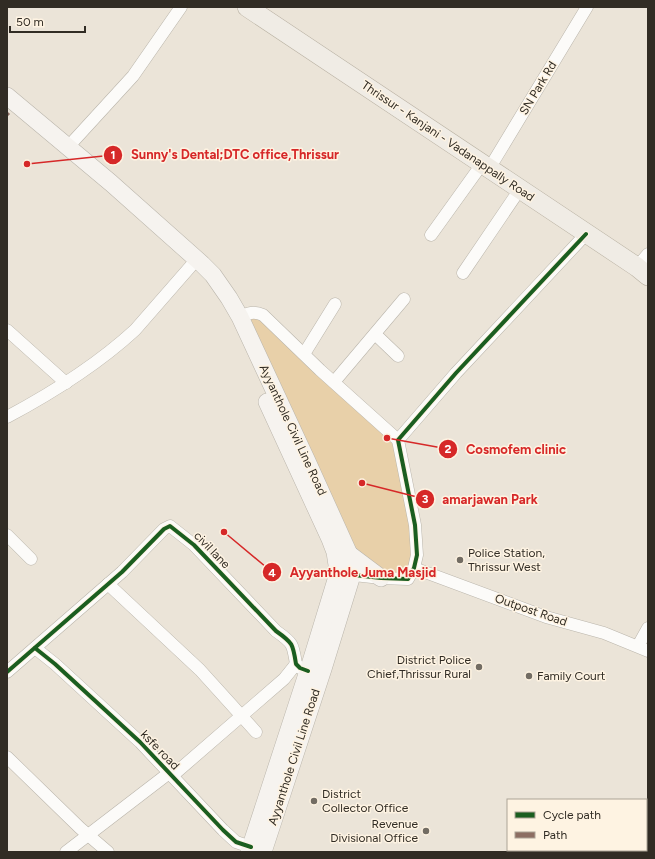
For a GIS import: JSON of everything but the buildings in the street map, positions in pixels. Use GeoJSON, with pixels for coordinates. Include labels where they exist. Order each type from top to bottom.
{"type":"FeatureCollection","features":[{"type":"Feature","properties":{"kind":"main road","name":"Thrissur - Kanjani - Vadanappally Road"},"geometry":{"type":"LineString","coordinates":[[247,7],[586,234],[644,266]]}},
{"type":"Feature","properties":{"kind":"main road","name":"Ayyanthole Civil Line Road"},"geometry":{"type":"LineString","coordinates":[[7,96],[68,147],[94,176]]}},
{"type":"Feature","properties":{"kind":"main road","name":"Ayyanthole Civil Line Road"},"geometry":{"type":"LineString","coordinates":[[7,112],[94,176],[194,263],[213,275],[237,336],[330,539],[342,555],[351,560],[344,574],[309,667],[254,850]]}},
{"type":"Feature","properties":{"kind":"main road","name":"Ayyanthole Civil Line Road"},"geometry":{"type":"LineString","coordinates":[[221,296],[240,317],[307,461],[342,555]]}},
{"type":"Feature","properties":{"kind":"main road"},"geometry":{"type":"LineString","coordinates":[[342,555],[381,578]]}},
{"type":"Feature","properties":{"kind":"street"},"geometry":{"type":"LineString","coordinates":[[68,147],[133,76],[181,7]]}},
{"type":"Feature","properties":{"kind":"street","name":"SN Park Rd"},"geometry":{"type":"LineString","coordinates":[[431,235],[486,166],[587,7]]}},
{"type":"Feature","properties":{"kind":"street"},"geometry":{"type":"LineString","coordinates":[[464,273],[520,189]]}},
{"type":"Feature","properties":{"kind":"street"},"geometry":{"type":"LineString","coordinates":[[398,440],[456,373],[586,234]]}},
{"type":"Feature","properties":{"kind":"street"},"geometry":{"type":"LineString","coordinates":[[7,417],[66,383],[125,339],[135,330],[194,263]]}},
{"type":"Feature","properties":{"kind":"street"},"geometry":{"type":"LineString","coordinates":[[334,382],[404,299]]}},
{"type":"Feature","properties":{"kind":"street"},"geometry":{"type":"LineString","coordinates":[[304,354],[335,304]]}},
{"type":"Feature","properties":{"kind":"street"},"geometry":{"type":"LineString","coordinates":[[240,317],[252,312],[257,312],[263,315],[398,440],[415,525],[418,555],[414,568],[408,580],[344,574]]}},
{"type":"Feature","properties":{"kind":"street"},"geometry":{"type":"LineString","coordinates":[[7,330],[66,383]]}},
{"type":"Feature","properties":{"kind":"street"},"geometry":{"type":"LineString","coordinates":[[375,334],[398,356]]}},
{"type":"Feature","properties":{"kind":"street","name":"civil lane"},"geometry":{"type":"LineString","coordinates":[[7,672],[108,584],[160,533],[170,526],[190,541],[270,626],[289,641],[295,652],[309,667]]}},
{"type":"Feature","properties":{"kind":"street"},"geometry":{"type":"LineString","coordinates":[[7,535],[31,559]]}},
{"type":"Feature","properties":{"kind":"street","name":"Outpost Road"},"geometry":{"type":"LineString","coordinates":[[414,568],[546,617],[604,633],[643,648]]}},
{"type":"Feature","properties":{"kind":"street"},"geometry":{"type":"LineString","coordinates":[[108,584],[189,658],[256,732]]}},
{"type":"Feature","properties":{"kind":"street"},"geometry":{"type":"LineString","coordinates":[[643,648],[648,628]]}},
{"type":"Feature","properties":{"kind":"street","name":"ksfe road"},"geometry":{"type":"LineString","coordinates":[[35,648],[55,664],[140,742],[236,842],[254,850]]}},
{"type":"Feature","properties":{"kind":"street"},"geometry":{"type":"LineString","coordinates":[[66,852],[170,774],[284,679],[309,667]]}},
{"type":"Feature","properties":{"kind":"street"},"geometry":{"type":"LineString","coordinates":[[7,757],[80,828],[108,852]]}},
{"type":"Feature","properties":{"kind":"shaded area"},"geometry":{"type":"Polygon","coordinates":[[[252,312],[398,441],[415,525],[409,579],[381,578],[350,554],[240,317],[252,312]]]}},
{"type":"Feature","properties":{"kind":"cycle path"},"geometry":{"type":"LineString","coordinates":[[336,573],[381,578],[408,579],[414,568],[417,555],[415,525],[398,440],[456,373],[586,234]]}},
{"type":"Feature","properties":{"kind":"cycle path"},"geometry":{"type":"LineString","coordinates":[[7,672],[122,572],[164,529],[170,526],[194,545],[276,631],[289,641],[293,648],[296,664],[300,668],[308,671]]}},
{"type":"Feature","properties":{"kind":"cycle path"},"geometry":{"type":"LineString","coordinates":[[35,648],[55,664],[140,742],[236,842],[251,847]]}},
{"type":"Feature","properties":{"kind":"place","name":"Sunny's Dental;DTC office,Thrissur"},"geometry":{"type":"Point","coordinates":[27,164]}},
{"type":"Feature","properties":{"kind":"place","name":"Cosmofem clinic"},"geometry":{"type":"Point","coordinates":[387,438]}},
{"type":"Feature","properties":{"kind":"place","name":"amarjawan Park"},"geometry":{"type":"Point","coordinates":[362,483]}},
{"type":"Feature","properties":{"kind":"place","name":"Ayyanthole Juma Masjid"},"geometry":{"type":"Point","coordinates":[224,532]}},
{"type":"Feature","properties":{"kind":"place","name":"Police Station, Thrissur West"},"geometry":{"type":"Point","coordinates":[460,560]}},
{"type":"Feature","properties":{"kind":"place","name":"District Police Chief,Thrissur Rural"},"geometry":{"type":"Point","coordinates":[479,667]}},
{"type":"Feature","properties":{"kind":"place","name":"Family Court"},"geometry":{"type":"Point","coordinates":[529,676]}},
{"type":"Feature","properties":{"kind":"place","name":"District Collector Office"},"geometry":{"type":"Point","coordinates":[314,801]}},
{"type":"Feature","properties":{"kind":"place","name":"Revenue Divisional Office"},"geometry":{"type":"Point","coordinates":[426,831]}}]}
